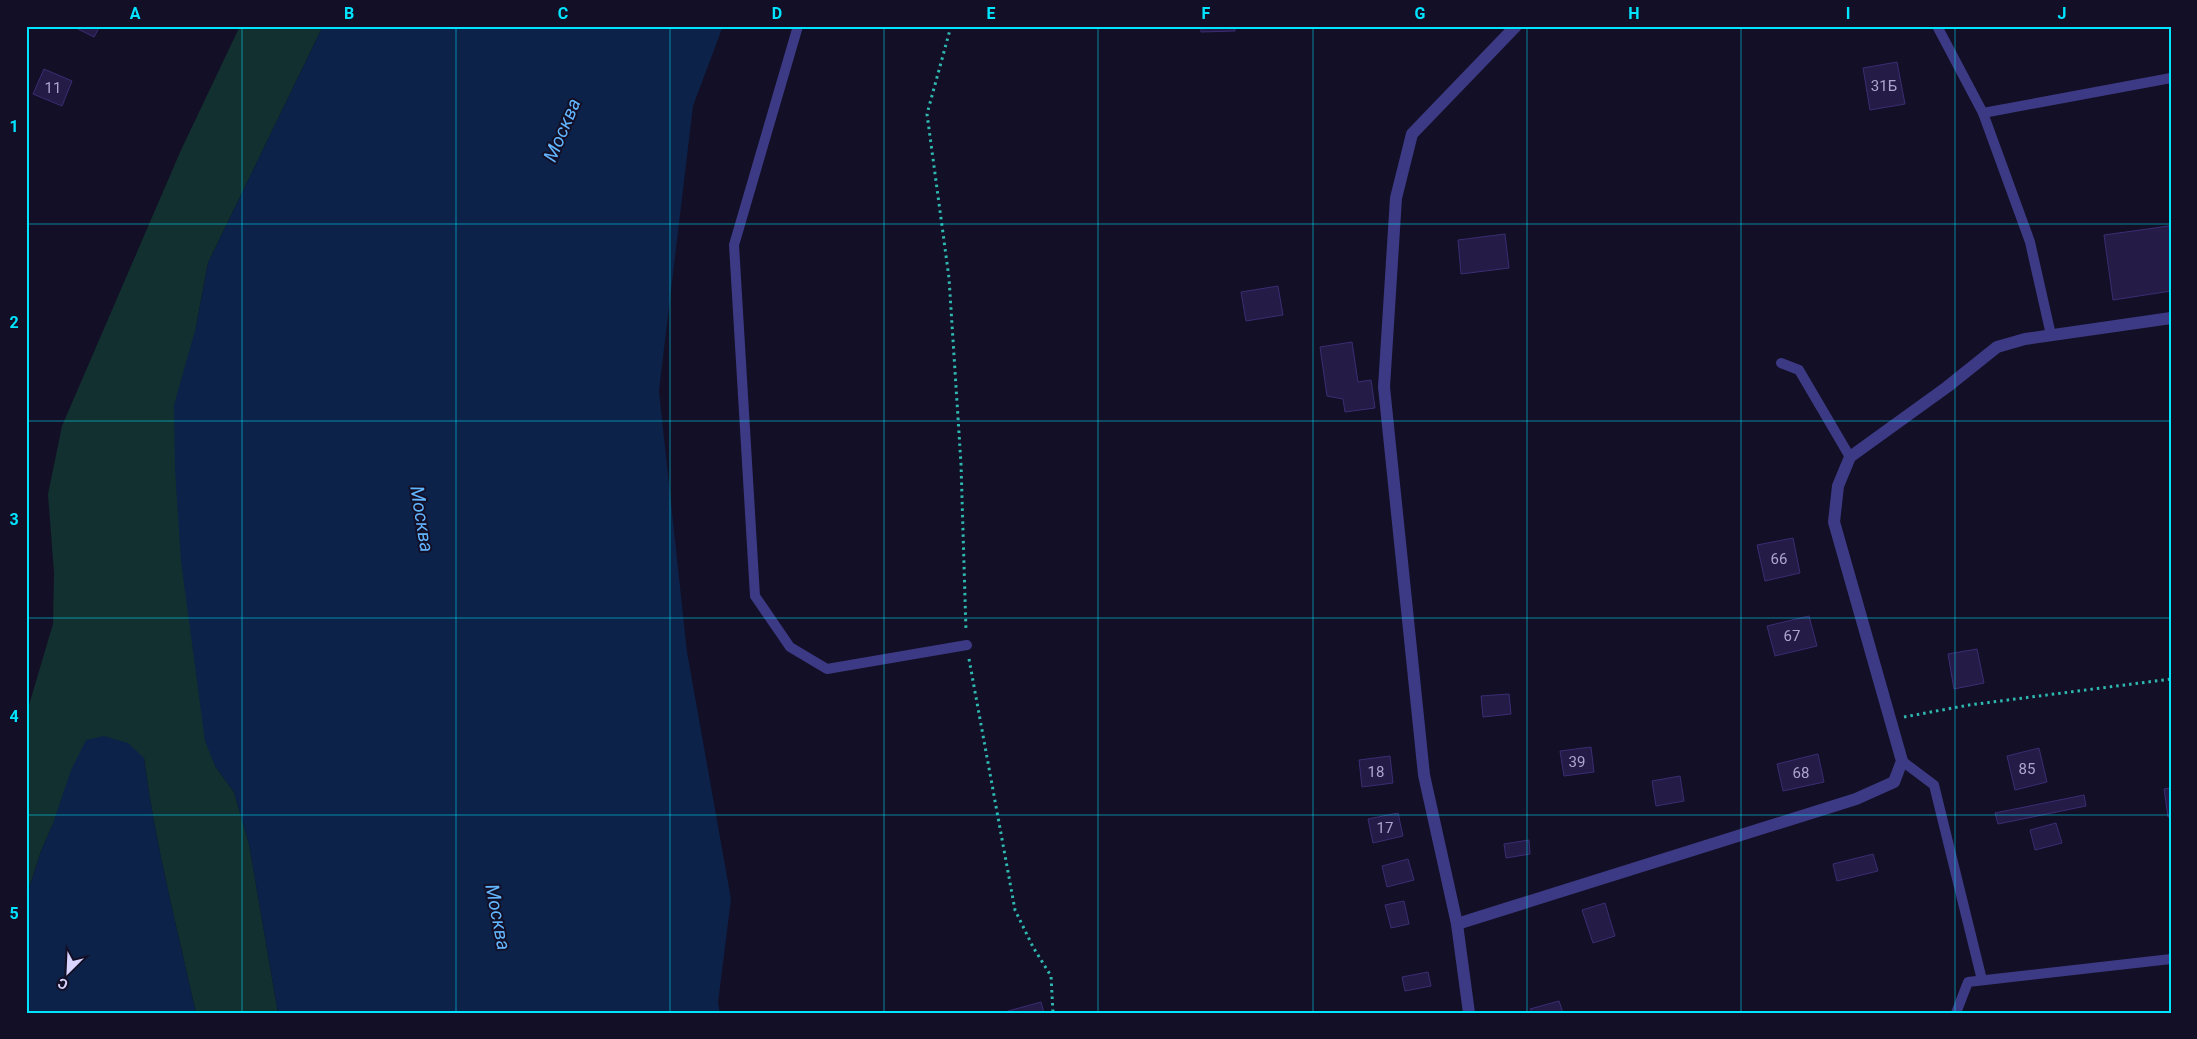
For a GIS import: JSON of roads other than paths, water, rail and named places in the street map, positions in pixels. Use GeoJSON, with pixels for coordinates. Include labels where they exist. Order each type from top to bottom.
{"type":"FeatureCollection","features":[{"type":"Feature","properties":{"kind":"street"},"geometry":{"type":"LineString","coordinates":[[1469,1013],[1458,924],[1424,775],[1384,387],[1396,198],[1412,134],[1516,26]]}},
{"type":"Feature","properties":{"kind":"street"},"geometry":{"type":"LineString","coordinates":[[1458,924],[1856,799],[1894,782],[1902,761],[1834,522],[1838,486],[1850,457],[1947,387],[1997,346],[2025,339],[2171,318]]}},
{"type":"Feature","properties":{"kind":"lane"},"geometry":{"type":"LineString","coordinates":[[798,26],[734,244],[755,596],[790,647],[827,669],[967,645]]}},
{"type":"Feature","properties":{"kind":"lane"},"geometry":{"type":"LineString","coordinates":[[1937,26],[1984,113],[2030,242],[2051,335]]}},
{"type":"Feature","properties":{"kind":"lane"},"geometry":{"type":"LineString","coordinates":[[1984,113],[2171,78]]}},
{"type":"Feature","properties":{"kind":"lane"},"geometry":{"type":"LineString","coordinates":[[1781,363],[1798,370],[1850,457]]}},
{"type":"Feature","properties":{"kind":"lane"},"geometry":{"type":"LineString","coordinates":[[1902,761],[1934,785],[1982,980]]}},
{"type":"Feature","properties":{"kind":"lane"},"geometry":{"type":"LineString","coordinates":[[1956,1013],[1968,982],[2171,959]]}},
{"type":"Feature","properties":{"kind":"water","name":"Москва"},"geometry":{"type":"Polygon","coordinates":[[[323,26],[723,26],[693,106],[659,391],[687,652],[731,899],[718,1003],[720,1013],[278,1013],[249,844],[234,792],[215,766],[205,741],[181,561],[175,470],[174,405],[196,327],[208,263],[323,26]]]}},
{"type":"Feature","properties":{"kind":"water"},"geometry":{"type":"Polygon","coordinates":[[[104,736],[128,743],[144,758],[160,854],[196,1013],[26,1013],[26,898],[71,770],[86,740],[104,736]]]}}]}
